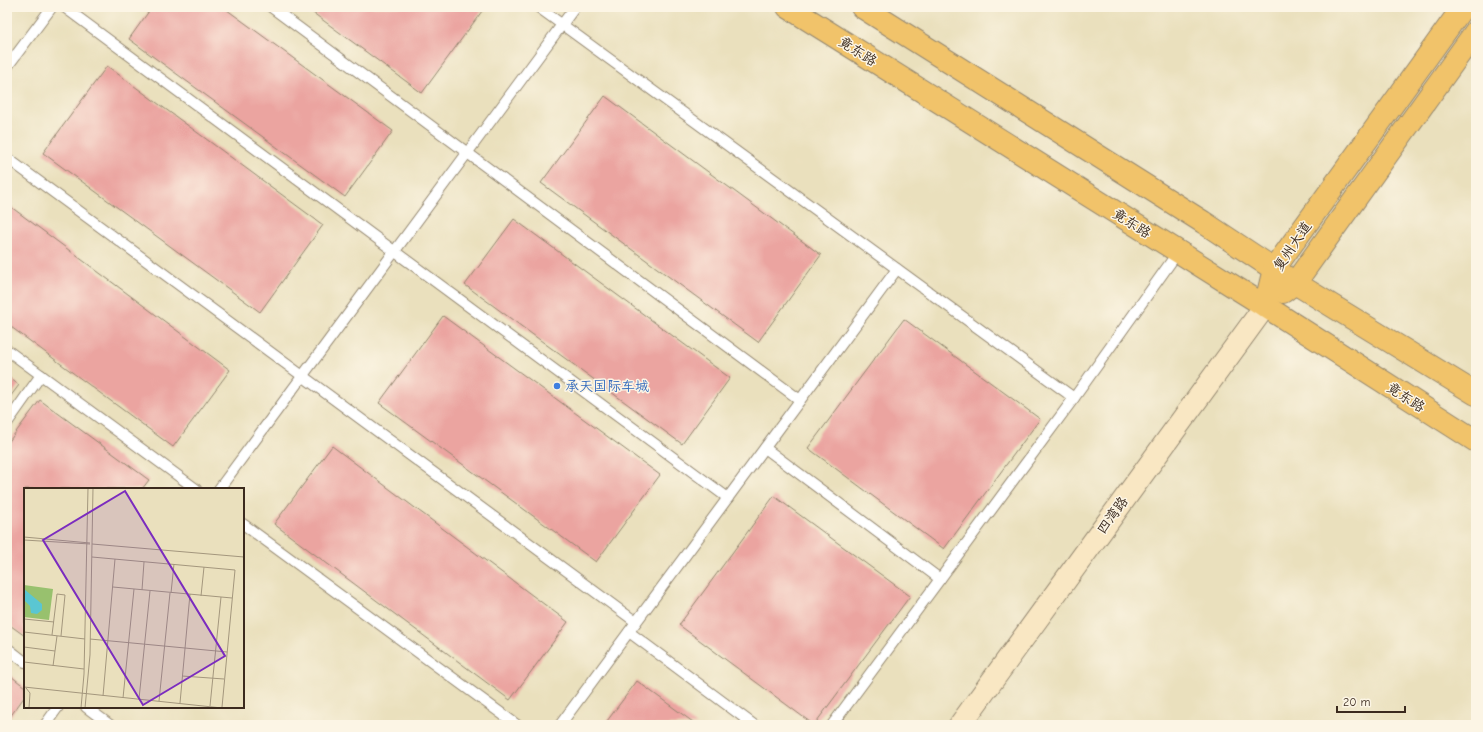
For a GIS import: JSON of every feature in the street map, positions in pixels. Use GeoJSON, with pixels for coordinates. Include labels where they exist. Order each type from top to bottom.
{"type":"FeatureCollection","features":[{"type":"Feature","properties":{"kind":"main road","name":"竟东路"},"geometry":{"type":"LineString","coordinates":[[788,7],[1265,306],[1476,441]]}},
{"type":"Feature","properties":{"kind":"main road"},"geometry":{"type":"LineString","coordinates":[[862,7],[1203,222],[1274,269],[1476,394]]}},
{"type":"Feature","properties":{"kind":"main road","name":"复州大道"},"geometry":{"type":"LineString","coordinates":[[1265,306],[1274,269],[1463,7]]}},
{"type":"Feature","properties":{"kind":"main road","name":"复州大道"},"geometry":{"type":"LineString","coordinates":[[1265,306],[1296,282],[1476,31]]}},
{"type":"Feature","properties":{"kind":"street","name":"四湾路"},"geometry":{"type":"LineString","coordinates":[[960,725],[1265,306]]}},
{"type":"Feature","properties":{"kind":"lane"},"geometry":{"type":"LineString","coordinates":[[7,67],[52,7]]}},
{"type":"Feature","properties":{"kind":"lane"},"geometry":{"type":"LineString","coordinates":[[64,7],[728,498]]}},
{"type":"Feature","properties":{"kind":"lane"},"geometry":{"type":"LineString","coordinates":[[271,7],[800,400]]}},
{"type":"Feature","properties":{"kind":"lane"},"geometry":{"type":"LineString","coordinates":[[538,7],[1074,398]]}},
{"type":"Feature","properties":{"kind":"lane"},"geometry":{"type":"LineString","coordinates":[[220,488],[575,7]]}},
{"type":"Feature","properties":{"kind":"lane"},"geometry":{"type":"LineString","coordinates":[[7,158],[636,622]]}},
{"type":"Feature","properties":{"kind":"lane"},"geometry":{"type":"LineString","coordinates":[[832,725],[1074,398],[1178,252]]}},
{"type":"Feature","properties":{"kind":"lane"},"geometry":{"type":"LineString","coordinates":[[560,725],[897,269]]}},
{"type":"Feature","properties":{"kind":"lane"},"geometry":{"type":"LineString","coordinates":[[7,350],[195,488]]}},
{"type":"Feature","properties":{"kind":"lane"},"geometry":{"type":"LineString","coordinates":[[7,422],[41,375]]}},
{"type":"Feature","properties":{"kind":"lane"},"geometry":{"type":"LineString","coordinates":[[764,448],[940,579]]}},
{"type":"Feature","properties":{"kind":"lane"},"geometry":{"type":"LineString","coordinates":[[244,525],[517,725]]}},
{"type":"Feature","properties":{"kind":"lane"},"geometry":{"type":"LineString","coordinates":[[629,632],[754,725]]}},
{"type":"Feature","properties":{"kind":"lane"},"geometry":{"type":"LineString","coordinates":[[7,648],[24,661]]}},
{"type":"Feature","properties":{"kind":"lane"},"geometry":{"type":"LineString","coordinates":[[45,725],[57,708]]}},
{"type":"Feature","properties":{"kind":"lane"},"geometry":{"type":"LineString","coordinates":[[87,708],[110,725]]}},
{"type":"Feature","properties":{"kind":"building"},"geometry":{"type":"Polygon","coordinates":[[[152,7],[223,7],[393,131],[345,197],[129,39],[152,7]]]}},
{"type":"Feature","properties":{"kind":"building"},"geometry":{"type":"Polygon","coordinates":[[[305,7],[485,7],[422,93],[305,7]]]}},
{"type":"Feature","properties":{"kind":"building"},"geometry":{"type":"Polygon","coordinates":[[[107,66],[323,225],[260,312],[43,153],[107,66]]]}},
{"type":"Feature","properties":{"kind":"building"},"geometry":{"type":"Polygon","coordinates":[[[605,96],[821,255],[758,342],[541,183],[605,96]]]}},
{"type":"Feature","properties":{"kind":"building"},"geometry":{"type":"Polygon","coordinates":[[[7,204],[230,370],[173,447],[7,324],[7,204]]]}},
{"type":"Feature","properties":{"kind":"building"},"geometry":{"type":"Polygon","coordinates":[[[514,219],[730,378],[682,444],[465,285],[514,219]]]}},
{"type":"Feature","properties":{"kind":"building"},"geometry":{"type":"Polygon","coordinates":[[[443,316],[660,475],[596,562],[379,403],[443,316]]]}},
{"type":"Feature","properties":{"kind":"building"},"geometry":{"type":"Polygon","coordinates":[[[904,319],[1040,419],[944,549],[808,448],[904,319]]]}},
{"type":"Feature","properties":{"kind":"building"},"geometry":{"type":"Polygon","coordinates":[[[7,376],[19,385],[7,401],[7,376]]]}},
{"type":"Feature","properties":{"kind":"building"},"geometry":{"type":"Polygon","coordinates":[[[40,400],[149,480],[143,488],[24,488],[24,635],[7,623],[7,444],[40,400]]]}},
{"type":"Feature","properties":{"kind":"building"},"geometry":{"type":"Polygon","coordinates":[[[332,446],[568,622],[510,700],[274,524],[332,446]]]}},
{"type":"Feature","properties":{"kind":"building"},"geometry":{"type":"Polygon","coordinates":[[[774,496],[910,596],[814,725],[679,625],[774,496]]]}},
{"type":"Feature","properties":{"kind":"building"},"geometry":{"type":"Polygon","coordinates":[[[7,673],[24,686],[24,697],[7,721],[7,673]]]}},
{"type":"Feature","properties":{"kind":"building"},"geometry":{"type":"Polygon","coordinates":[[[637,681],[697,725],[604,725],[637,681]]]}},
{"type":"Feature","properties":{"kind":"place","name":"承天国际车城"},"geometry":{"type":"Point","coordinates":[557,386]}}]}
